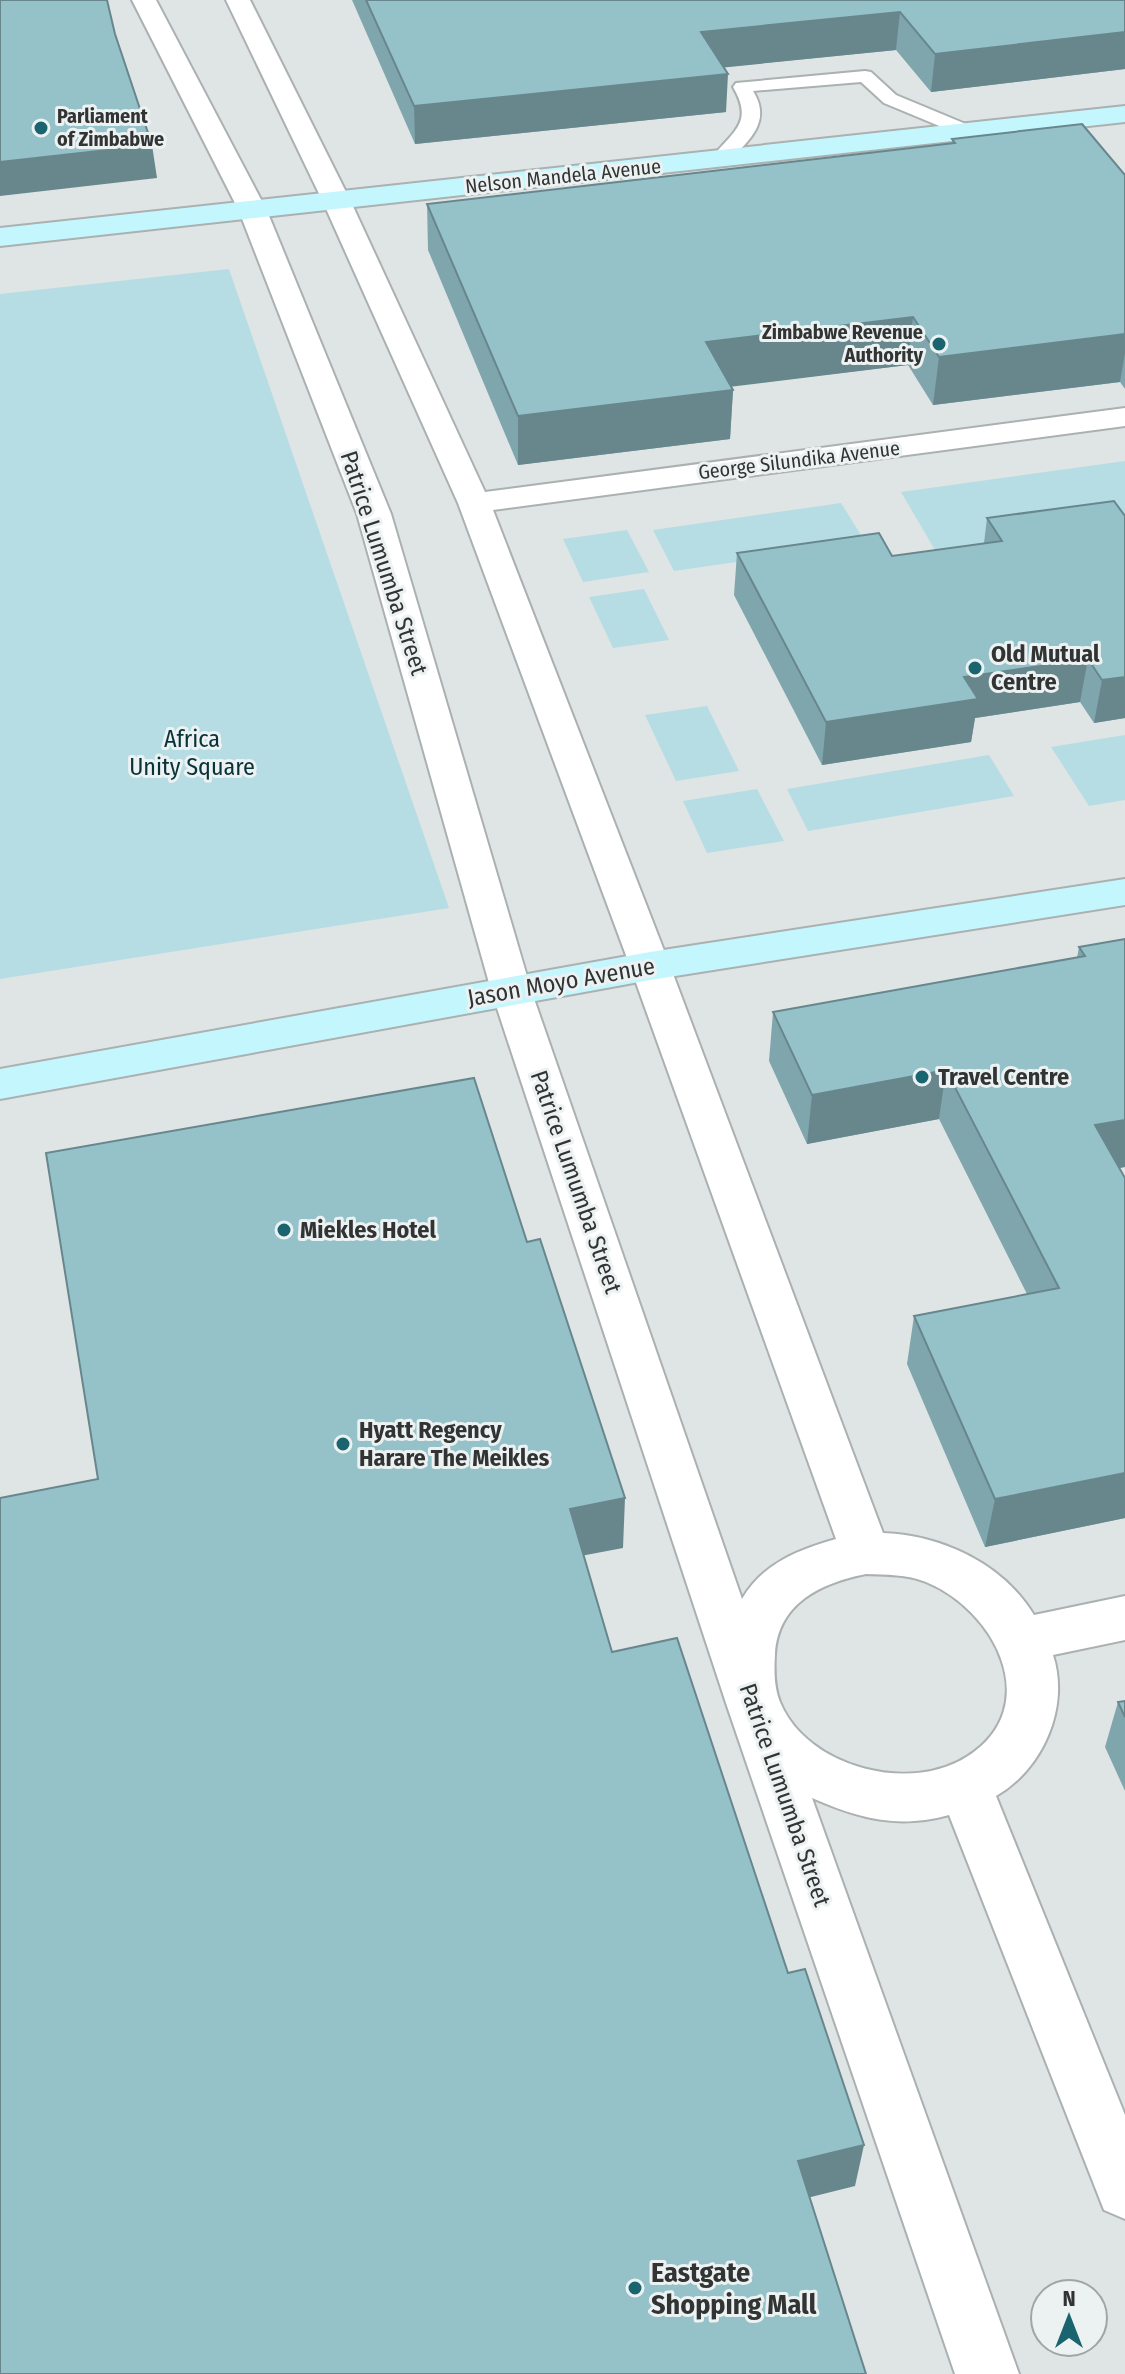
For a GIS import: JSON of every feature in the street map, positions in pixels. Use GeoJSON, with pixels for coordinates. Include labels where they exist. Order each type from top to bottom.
{"type":"FeatureCollection","features":[{"type":"Feature","properties":{"kind":"street","name":"Patrice Lumumba Street"},"geometry":{"type":"LineString","coordinates":[[144,0],[253,211],[374,514],[511,990],[752,1703],[987,2374]]}},
{"type":"Feature","properties":{"kind":"street"},"geometry":{"type":"LineString","coordinates":[[238,0],[337,202],[474,503],[650,966],[866,1553]]}},
{"type":"Feature","properties":{"kind":"street","name":"Nelson Mandela Avenue"},"geometry":{"type":"LineString","coordinates":[[0,237],[1125,114]]}},
{"type":"Feature","properties":{"kind":"street","name":"George Silundika Avenue"},"geometry":{"type":"LineString","coordinates":[[474,503],[1125,417]]}},
{"type":"Feature","properties":{"kind":"street","name":"Jason Moyo Avenue"},"geometry":{"type":"LineString","coordinates":[[0,1084],[650,966],[1125,892]]}},
{"type":"Feature","properties":{"kind":"street"},"geometry":{"type":"LineString","coordinates":[[866,1553],[914,1556],[959,1573],[997,1601],[1024,1639],[1035,1682],[1028,1724],[1004,1760],[965,1786],[916,1799],[864,1794],[827,1780],[815,1775],[776,1744],[752,1703],[746,1660],[756,1620],[782,1586],[820,1563],[866,1553]]}},
{"type":"Feature","properties":{"kind":"street"},"geometry":{"type":"LineString","coordinates":[[1024,1639],[1125,1618]]}},
{"type":"Feature","properties":{"kind":"street"},"geometry":{"type":"LineString","coordinates":[[965,1786],[1125,2189]]}},
{"type":"Feature","properties":{"kind":"lane"},"geometry":{"type":"LineString","coordinates":[[720,159],[749,129],[751,102],[742,87],[865,76],[890,99],[967,131]]}},
{"type":"Feature","properties":{"kind":"green space","name":"Africa Unity Square"},"geometry":{"type":"Polygon","coordinates":[[[229,269],[449,908],[0,979],[0,294],[229,269]]]}},
{"type":"Feature","properties":{"kind":"green space"},"geometry":{"type":"Polygon","coordinates":[[[1125,461],[1125,527],[942,562],[901,492],[1125,461]]]}},
{"type":"Feature","properties":{"kind":"green space"},"geometry":{"type":"Polygon","coordinates":[[[841,503],[866,543],[674,571],[653,530],[841,503]]]}},
{"type":"Feature","properties":{"kind":"green space"},"geometry":{"type":"Polygon","coordinates":[[[627,530],[649,572],[583,582],[563,539],[627,530]]]}},
{"type":"Feature","properties":{"kind":"green space"},"geometry":{"type":"Polygon","coordinates":[[[644,589],[669,640],[613,648],[589,597],[644,589]]]}},
{"type":"Feature","properties":{"kind":"green space"},"geometry":{"type":"Polygon","coordinates":[[[707,706],[739,771],[676,781],[645,715],[707,706]]]}},
{"type":"Feature","properties":{"kind":"green space"},"geometry":{"type":"Polygon","coordinates":[[[1125,735],[1125,800],[1089,806],[1051,747],[1125,735]]]}},
{"type":"Feature","properties":{"kind":"green space"},"geometry":{"type":"Polygon","coordinates":[[[989,755],[1014,796],[808,831],[787,789],[989,755]]]}},
{"type":"Feature","properties":{"kind":"green space"},"geometry":{"type":"Polygon","coordinates":[[[757,789],[784,841],[707,853],[683,801],[757,789]]]}},
{"type":"Feature","properties":{"kind":"building"},"geometry":{"type":"Polygon","coordinates":[[[0,0],[107,0],[115,34],[152,145],[0,162],[0,0]]]}},
{"type":"Feature","properties":{"kind":"building"},"geometry":{"type":"Polygon","coordinates":[[[366,0],[1125,0],[1125,32],[935,54],[900,12],[701,32],[728,74],[414,106],[366,0]]]}},
{"type":"Feature","properties":{"kind":"building"},"geometry":{"type":"Polygon","coordinates":[[[1082,124],[1125,175],[1125,334],[939,357],[913,317],[706,342],[733,390],[518,416],[427,204],[955,143],[952,139],[1082,124]]]}},
{"type":"Feature","properties":{"kind":"building"},"geometry":{"type":"Polygon","coordinates":[[[1114,501],[1125,516],[1125,677],[1102,680],[1088,659],[964,677],[978,699],[826,722],[737,553],[879,533],[892,556],[1002,541],[987,518],[1114,501]]]}},
{"type":"Feature","properties":{"kind":"building"},"geometry":{"type":"Polygon","coordinates":[[[1125,939],[1125,1120],[1095,1125],[1125,1178],[1125,1473],[995,1499],[914,1316],[1059,1288],[946,1070],[812,1095],[773,1012],[1085,956],[1079,947],[1125,939]]]}},
{"type":"Feature","properties":{"kind":"building"},"geometry":{"type":"Polygon","coordinates":[[[474,1078],[527,1242],[540,1239],[625,1498],[570,1509],[612,1652],[677,1638],[788,1973],[805,1969],[864,2145],[798,2161],[866,2374],[0,2374],[0,1498],[98,1479],[46,1153],[474,1078]]]}},
{"type":"Feature","properties":{"kind":"building"},"geometry":{"type":"Polygon","coordinates":[[[1125,1701],[1125,1717],[1118,1702],[1125,1701]]]}},
{"type":"Feature","properties":{"kind":"place","name":"Parliament of Zimbabwe"},"geometry":{"type":"Point","coordinates":[41,128]}},
{"type":"Feature","properties":{"kind":"place","name":"Zimbabwe Revenue Authority"},"geometry":{"type":"Point","coordinates":[939,344]}},
{"type":"Feature","properties":{"kind":"place","name":"Old Mutual Centre"},"geometry":{"type":"Point","coordinates":[975,668]}},
{"type":"Feature","properties":{"kind":"place","name":"Travel Centre"},"geometry":{"type":"Point","coordinates":[922,1077]}},
{"type":"Feature","properties":{"kind":"place","name":"Miekles Hotel"},"geometry":{"type":"Point","coordinates":[284,1230]}},
{"type":"Feature","properties":{"kind":"place","name":"Hyatt Regency Harare The Meikles"},"geometry":{"type":"Point","coordinates":[343,1444]}},
{"type":"Feature","properties":{"kind":"place","name":"Eastgate Shopping Mall"},"geometry":{"type":"Point","coordinates":[635,2288]}}]}
